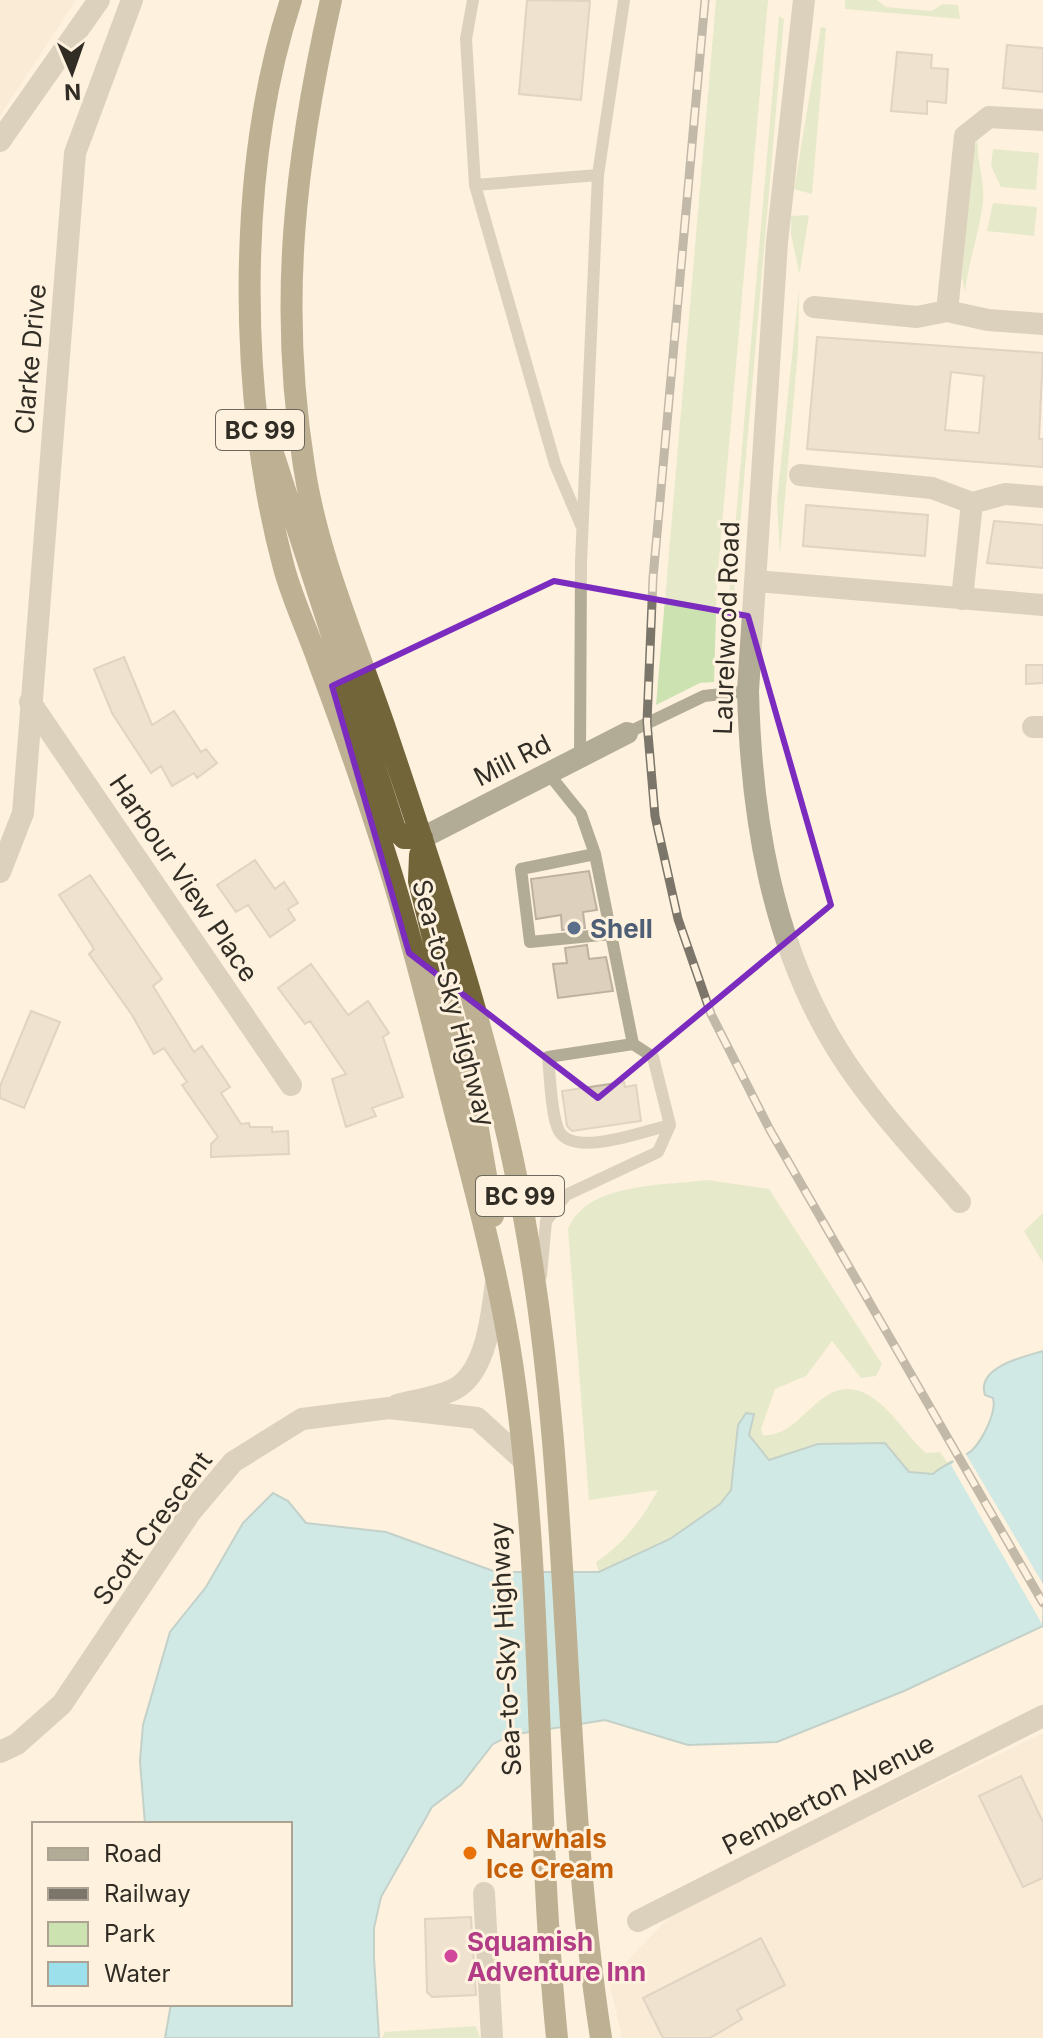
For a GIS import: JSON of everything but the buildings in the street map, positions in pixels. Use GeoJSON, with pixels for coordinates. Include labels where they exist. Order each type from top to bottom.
{"type":"FeatureCollection","features":[{"type":"Feature","properties":{"kind":"highway","name":"Sea-to-Sky Highway"},"geometry":{"type":"LineString","coordinates":[[291,0],[256,160],[250,280],[257,411],[264,473],[285,570],[382,845],[434,1027],[496,1281],[510,1353],[531,1563],[546,1926],[557,2038]]}},
{"type":"Feature","properties":{"kind":"highway","name":"Sea-to-Sky Highway"},"geometry":{"type":"LineString","coordinates":[[331,0],[309,98],[292,221],[292,351],[304,469],[326,554],[422,838],[491,1065],[524,1214],[538,1303],[564,1565],[572,1760],[586,1943],[601,2038]]}},
{"type":"Feature","properties":{"kind":"highway"},"geometry":{"type":"LineString","coordinates":[[257,411],[286,484],[301,540],[395,829],[404,838],[422,838],[419,881],[487,1170],[496,1281]]}},
{"type":"Feature","properties":{"kind":"street"},"geometry":{"type":"LineString","coordinates":[[0,141],[99,0]]}},
{"type":"Feature","properties":{"kind":"street","name":"Clarke Drive"},"geometry":{"type":"LineString","coordinates":[[0,872],[23,813],[75,153],[132,0]]}},
{"type":"Feature","properties":{"kind":"street","name":"Laurelwood Road"},"geometry":{"type":"LineString","coordinates":[[804,0],[777,242],[748,691],[750,771],[761,840],[794,962],[838,1051],[893,1125],[960,1202]]}},
{"type":"Feature","properties":{"kind":"street"},"geometry":{"type":"LineString","coordinates":[[947,311],[965,136],[989,117],[1043,120]]}},
{"type":"Feature","properties":{"kind":"street"},"geometry":{"type":"LineString","coordinates":[[814,307],[917,317],[947,311],[988,320],[1043,324]]}},
{"type":"Feature","properties":{"kind":"street"},"geometry":{"type":"LineString","coordinates":[[800,475],[932,488],[972,503],[1005,494],[1043,497]]}},
{"type":"Feature","properties":{"kind":"street"},"geometry":{"type":"LineString","coordinates":[[962,599],[972,503]]}},
{"type":"Feature","properties":{"kind":"street"},"geometry":{"type":"LineString","coordinates":[[756,581],[1043,605]]}},
{"type":"Feature","properties":{"kind":"street","name":"Harbour View Place"},"geometry":{"type":"LineString","coordinates":[[30,702],[291,1085]]}},
{"type":"Feature","properties":{"kind":"street","name":"Mill Rd"},"geometry":{"type":"LineString","coordinates":[[422,838],[627,733]]}},
{"type":"Feature","properties":{"kind":"street"},"geometry":{"type":"LineString","coordinates":[[389,1408],[459,1387],[478,1361],[489,1329],[496,1281]]}},
{"type":"Feature","properties":{"kind":"street","name":"Scott Crescent"},"geometry":{"type":"LineString","coordinates":[[0,1752],[17,1744],[62,1704],[190,1513],[233,1462],[302,1419],[389,1408],[477,1418],[521,1458]]}},
{"type":"Feature","properties":{"kind":"street","name":"Pemberton Avenue"},"geometry":{"type":"LineString","coordinates":[[638,1921],[1043,1716]]}},
{"type":"Feature","properties":{"kind":"street"},"geometry":{"type":"LineString","coordinates":[[484,1893],[492,2038]]}},
{"type":"Feature","properties":{"kind":"lane"},"geometry":{"type":"LineString","coordinates":[[473,0],[466,39],[475,185],[555,464],[582,528]]}},
{"type":"Feature","properties":{"kind":"lane"},"geometry":{"type":"LineString","coordinates":[[580,757],[582,528],[598,175],[624,0]]}},
{"type":"Feature","properties":{"kind":"lane"},"geometry":{"type":"LineString","coordinates":[[475,185],[598,175]]}},
{"type":"Feature","properties":{"kind":"lane"},"geometry":{"type":"LineString","coordinates":[[627,733],[704,696],[748,691]]}},
{"type":"Feature","properties":{"kind":"lane"},"geometry":{"type":"LineString","coordinates":[[548,773],[581,814],[595,854],[633,1044]]}},
{"type":"Feature","properties":{"kind":"lane"},"geometry":{"type":"LineString","coordinates":[[595,854],[521,869],[530,942],[611,934]]}},
{"type":"Feature","properties":{"kind":"lane"},"geometry":{"type":"LineString","coordinates":[[538,1303],[546,1221],[566,1195],[658,1152],[670,1125],[653,1057],[633,1044],[548,1057],[558,1129],[568,1142],[584,1145],[670,1125]]}},
{"type":"Feature","properties":{"kind":"highlighted area"},"geometry":{"type":"Polygon","coordinates":[[[554,581],[748,616],[831,905],[598,1098],[409,953],[332,686],[554,581]]]}},
{"type":"Feature","properties":{"kind":"shaded area"},"geometry":{"type":"Polygon","coordinates":[[[0,0],[76,0],[0,116],[0,0]]]}},
{"type":"Feature","properties":{"kind":"shaded area"},"geometry":{"type":"Polygon","coordinates":[[[1043,1733],[1043,2038],[622,2038],[609,1980],[676,1910],[1043,1733]]]}},
{"type":"Feature","properties":{"kind":"green space"},"geometry":{"type":"Polygon","coordinates":[[[716,0],[768,0],[717,582],[714,682],[700,683],[656,705],[716,0]]]}},
{"type":"Feature","properties":{"kind":"green space"},"geometry":{"type":"Polygon","coordinates":[[[845,0],[877,0],[886,7],[931,11],[943,4],[958,5],[960,19],[845,9],[845,0]]]}},
{"type":"Feature","properties":{"kind":"green space"},"geometry":{"type":"Polygon","coordinates":[[[779,16],[784,19],[733,607],[728,610],[779,16]]]}},
{"type":"Feature","properties":{"kind":"green space"},"geometry":{"type":"Polygon","coordinates":[[[821,27],[826,28],[812,194],[794,189],[821,27]]]}},
{"type":"Feature","properties":{"kind":"green space"},"geometry":{"type":"Polygon","coordinates":[[[978,139],[983,201],[965,293],[962,276],[973,151],[978,139]]]}},
{"type":"Feature","properties":{"kind":"green space"},"geometry":{"type":"Polygon","coordinates":[[[993,149],[1039,153],[1036,190],[1001,187],[991,166],[993,149]]]}},
{"type":"Feature","properties":{"kind":"green space"},"geometry":{"type":"Polygon","coordinates":[[[993,203],[1037,207],[1034,236],[987,231],[993,203]]]}},
{"type":"Feature","properties":{"kind":"green space"},"geometry":{"type":"Polygon","coordinates":[[[809,215],[799,272],[791,234],[791,216],[809,215]]]}},
{"type":"Feature","properties":{"kind":"green space"},"geometry":{"type":"Polygon","coordinates":[[[799,288],[798,351],[780,555],[777,501],[799,288]]]}},
{"type":"Feature","properties":{"kind":"green space"},"geometry":{"type":"Polygon","coordinates":[[[707,1180],[769,1189],[882,1364],[876,1376],[861,1378],[832,1341],[806,1376],[775,1389],[761,1429],[763,1435],[777,1434],[789,1428],[822,1399],[833,1392],[847,1389],[872,1397],[889,1411],[926,1453],[940,1452],[947,1462],[970,1453],[994,1416],[993,1398],[985,1395],[984,1385],[994,1370],[1043,1351],[986,1466],[599,1572],[596,1562],[632,1530],[658,1490],[589,1500],[568,1229],[578,1214],[592,1202],[609,1194],[707,1180]]]}},
{"type":"Feature","properties":{"kind":"green space"},"geometry":{"type":"Polygon","coordinates":[[[1043,1213],[1043,1263],[1024,1231],[1043,1213]]]}},
{"type":"Feature","properties":{"kind":"green space"},"geometry":{"type":"Polygon","coordinates":[[[476,2026],[480,2038],[382,2038],[385,2032],[476,2026]]]}},
{"type":"Feature","properties":{"kind":"water"},"geometry":{"type":"Polygon","coordinates":[[[1043,1351],[1043,1626],[904,1691],[777,1742],[688,1745],[605,1720],[511,1735],[493,1744],[461,1785],[432,1807],[381,1897],[374,1928],[379,2038],[165,2038],[171,2006],[292,2006],[292,1822],[145,1822],[140,1761],[143,1725],[170,1632],[206,1587],[243,1523],[273,1493],[288,1501],[306,1523],[386,1532],[496,1572],[599,1572],[670,1539],[720,1504],[731,1490],[738,1425],[746,1413],[754,1414],[749,1435],[769,1460],[818,1444],[885,1443],[909,1472],[933,1474],[967,1454],[982,1437],[994,1404],[993,1398],[985,1395],[987,1377],[994,1370],[1043,1351]]]}},
{"type":"Feature","properties":{"kind":"pier"},"geometry":{"type":"Polygon","coordinates":[[[964,1451],[1043,1584],[1042,1624],[951,1465],[954,1462],[950,1456],[964,1451]]]}},
{"type":"Feature","properties":{"kind":"railway"},"geometry":{"type":"LineString","coordinates":[[705,0],[653,578],[647,722],[655,816],[678,919],[711,1014],[770,1130],[1043,1603]]}},
{"type":"Feature","properties":{"kind":"place","name":"Shell"},"geometry":{"type":"Point","coordinates":[574,928]}},
{"type":"Feature","properties":{"kind":"place","name":"Narwhals Ice Cream"},"geometry":{"type":"Point","coordinates":[470,1853]}},
{"type":"Feature","properties":{"kind":"place","name":"Squamish Adventure Inn"},"geometry":{"type":"Point","coordinates":[451,1956]}}]}
